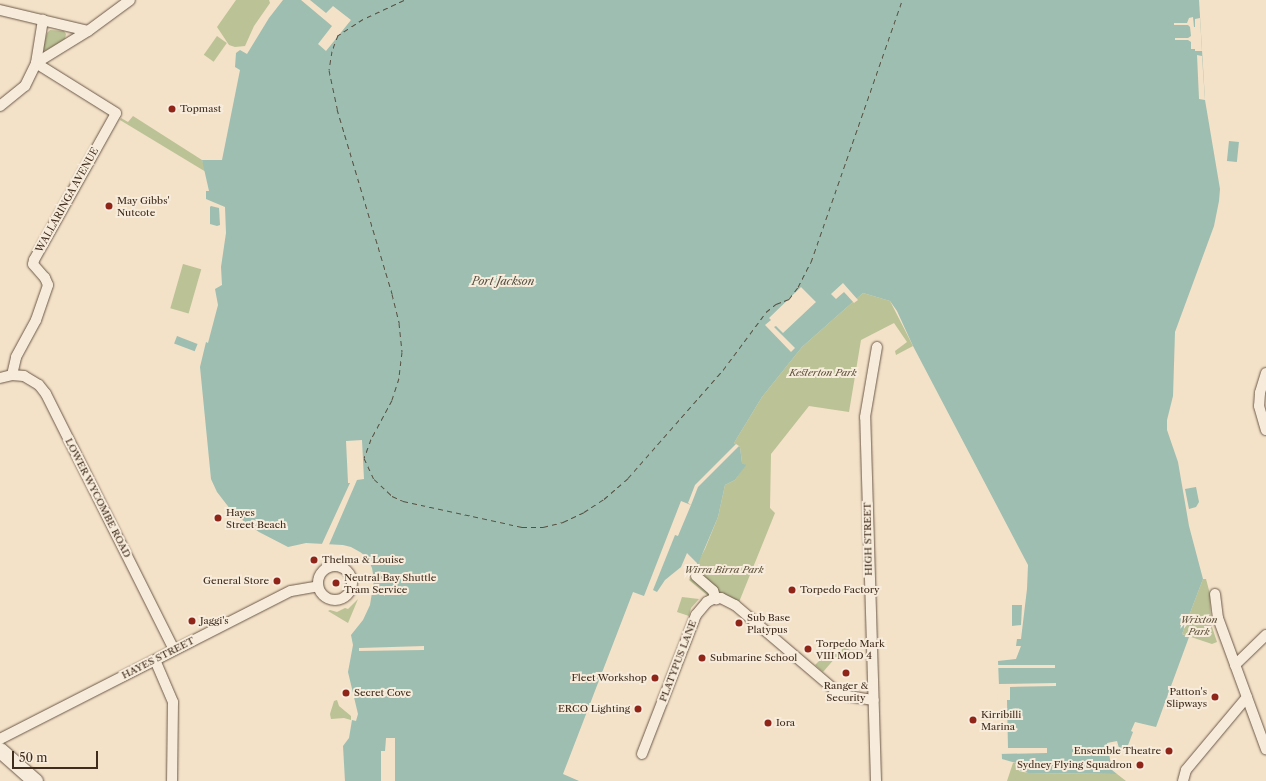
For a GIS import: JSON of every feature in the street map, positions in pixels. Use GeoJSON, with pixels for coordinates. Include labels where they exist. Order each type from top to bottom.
{"type":"FeatureCollection","features":[{"type":"Feature","properties":{"kind":"main road"},"geometry":{"type":"LineString","coordinates":[[0,750],[35,781]]}},
{"type":"Feature","properties":{"kind":"street"},"geometry":{"type":"LineString","coordinates":[[36,63],[88,31],[130,0]]}},
{"type":"Feature","properties":{"kind":"street"},"geometry":{"type":"LineString","coordinates":[[0,10],[88,31]]}},
{"type":"Feature","properties":{"kind":"street"},"geometry":{"type":"LineString","coordinates":[[0,106],[25,86],[36,63],[43,20]]}},
{"type":"Feature","properties":{"kind":"street","name":"WALLARINGA AVENUE"},"geometry":{"type":"LineString","coordinates":[[12,375],[16,357],[36,320],[48,285],[45,278],[33,264],[34,260],[116,113],[36,63]]}},
{"type":"Feature","properties":{"kind":"street","name":"HIGH STREET"},"geometry":{"type":"LineString","coordinates":[[876,781],[874,700],[871,656],[867,446],[865,417],[877,347]]}},
{"type":"Feature","properties":{"kind":"street"},"geometry":{"type":"LineString","coordinates":[[1266,373],[1260,393],[1259,406],[1266,430]]}},
{"type":"Feature","properties":{"kind":"street","name":"LOWER WYCOMBE ROAD"},"geometry":{"type":"LineString","coordinates":[[0,378],[12,375],[24,376],[39,385],[46,394],[174,650]]}},
{"type":"Feature","properties":{"kind":"street"},"geometry":{"type":"LineString","coordinates":[[696,576],[713,591],[716,599],[721,598],[735,604],[836,691],[848,696],[874,700]]}},
{"type":"Feature","properties":{"kind":"street","name":"HAYES STREET"},"geometry":{"type":"LineString","coordinates":[[0,739],[291,591],[318,586]]}},
{"type":"Feature","properties":{"kind":"street"},"geometry":{"type":"LineString","coordinates":[[1215,594],[1218,618],[1266,749]]}},
{"type":"Feature","properties":{"kind":"street","name":"PLATYPUS LANE"},"geometry":{"type":"LineString","coordinates":[[642,754],[696,615],[707,602],[716,599]]}},
{"type":"Feature","properties":{"kind":"street"},"geometry":{"type":"LineString","coordinates":[[1235,665],[1266,634]]}},
{"type":"Feature","properties":{"kind":"street"},"geometry":{"type":"LineString","coordinates":[[155,660],[173,702],[172,781]]}},
{"type":"Feature","properties":{"kind":"street"},"geometry":{"type":"LineString","coordinates":[[1183,781],[1186,770],[1247,697]]}},
{"type":"Feature","properties":{"kind":"green space"},"geometry":{"type":"Polygon","coordinates":[[[236,0],[269,0],[270,3],[254,26],[245,46],[235,47],[229,45],[217,27],[236,0]]]}},
{"type":"Feature","properties":{"kind":"green space"},"geometry":{"type":"Polygon","coordinates":[[[50,30],[64,31],[66,34],[65,39],[45,51],[43,48],[47,33],[50,30]]]}},
{"type":"Feature","properties":{"kind":"green space"},"geometry":{"type":"Polygon","coordinates":[[[217,36],[227,43],[214,62],[204,55],[217,36]]]}},
{"type":"Feature","properties":{"kind":"green space"},"geometry":{"type":"Polygon","coordinates":[[[133,116],[202,160],[206,172],[120,120],[121,118],[128,122],[133,116]]]}},
{"type":"Feature","properties":{"kind":"green space"},"geometry":{"type":"Polygon","coordinates":[[[183,264],[201,269],[189,313],[170,308],[183,264]]]}},
{"type":"Feature","properties":{"kind":"green space"},"geometry":{"type":"Polygon","coordinates":[[[863,293],[890,301],[913,346],[896,355],[895,351],[907,342],[894,323],[861,340],[849,412],[809,406],[771,454],[770,508],[775,513],[739,602],[732,598],[707,595],[689,580],[696,571],[694,569],[705,549],[718,517],[725,485],[735,480],[745,465],[742,463],[740,447],[734,443],[762,397],[802,347],[863,293]]]}},
{"type":"Feature","properties":{"kind":"green space","name":"Wrixton Park"},"geometry":{"type":"Polygon","coordinates":[[[1203,579],[1206,579],[1210,594],[1211,624],[1217,642],[1212,644],[1182,634],[1203,579]]]}},
{"type":"Feature","properties":{"kind":"green space"},"geometry":{"type":"Polygon","coordinates":[[[682,597],[699,599],[691,608],[689,616],[677,612],[682,597]]]}},
{"type":"Feature","properties":{"kind":"green space"},"geometry":{"type":"Polygon","coordinates":[[[358,599],[348,623],[328,611],[330,610],[337,612],[345,608],[348,609],[358,599]]]}},
{"type":"Feature","properties":{"kind":"green space"},"geometry":{"type":"Polygon","coordinates":[[[845,646],[855,655],[855,658],[848,652],[839,658],[836,657],[823,672],[815,665],[831,649],[836,649],[840,652],[845,646]]]}},
{"type":"Feature","properties":{"kind":"green space"},"geometry":{"type":"Polygon","coordinates":[[[337,700],[339,706],[351,716],[351,720],[344,718],[331,719],[330,714],[334,701],[337,700]]]}},
{"type":"Feature","properties":{"kind":"green space"},"geometry":{"type":"Polygon","coordinates":[[[1013,763],[1016,763],[1019,771],[1028,773],[1117,774],[1126,781],[1007,781],[1013,763]]]}},
{"type":"Feature","properties":{"kind":"water","name":"Port Jackson"},"geometry":{"type":"Polygon","coordinates":[[[283,0],[1199,0],[1205,100],[1220,189],[1214,226],[1175,332],[1173,396],[1167,420],[1167,430],[1178,462],[1189,526],[1203,579],[1182,634],[1189,637],[1156,727],[1135,722],[1127,748],[1119,748],[1117,741],[1107,743],[1112,770],[1117,774],[1028,773],[1019,770],[1016,763],[1002,759],[998,661],[1016,659],[1021,646],[1016,646],[1017,639],[1021,639],[1027,589],[1028,565],[913,346],[897,311],[890,301],[863,293],[802,347],[762,397],[734,443],[740,447],[742,463],[746,465],[735,480],[725,485],[718,517],[698,564],[687,553],[681,567],[665,580],[657,592],[653,590],[675,535],[678,536],[691,505],[681,501],[644,596],[633,592],[563,774],[579,781],[345,781],[343,746],[349,738],[352,720],[356,721],[358,714],[348,672],[353,645],[351,635],[363,620],[370,605],[374,580],[372,568],[367,557],[351,547],[343,545],[306,543],[288,547],[259,532],[234,514],[217,492],[211,479],[200,367],[206,342],[208,343],[218,305],[215,289],[222,285],[221,267],[226,233],[225,207],[206,199],[206,191],[209,191],[202,160],[222,160],[240,70],[235,67],[236,53],[240,50],[247,54],[269,18],[283,0]]]}},
{"type":"Feature","properties":{"kind":"water"},"geometry":{"type":"Polygon","coordinates":[[[1229,141],[1239,142],[1237,162],[1227,161],[1229,141]]]}},
{"type":"Feature","properties":{"kind":"water"},"geometry":{"type":"Polygon","coordinates":[[[211,206],[219,208],[220,225],[217,226],[210,224],[211,206]]]}},
{"type":"Feature","properties":{"kind":"water"},"geometry":{"type":"Polygon","coordinates":[[[177,336],[198,344],[195,351],[174,343],[177,336]]]}},
{"type":"Feature","properties":{"kind":"water"},"geometry":{"type":"Polygon","coordinates":[[[1196,487],[1199,502],[1196,507],[1189,509],[1185,489],[1196,487]]]}},
{"type":"Feature","properties":{"kind":"water"},"geometry":{"type":"Polygon","coordinates":[[[1012,605],[1022,605],[1021,625],[1012,626],[1012,605]]]}},
{"type":"Feature","properties":{"kind":"pier"},"geometry":{"type":"Polygon","coordinates":[[[301,0],[310,0],[326,13],[333,6],[351,20],[326,51],[318,44],[332,26],[301,0]]]}},
{"type":"Feature","properties":{"kind":"pier"},"geometry":{"type":"Polygon","coordinates":[[[1193,17],[1194,27],[1195,19],[1200,18],[1202,51],[1195,51],[1195,49],[1191,49],[1191,42],[1188,40],[1175,40],[1175,38],[1188,38],[1191,36],[1190,27],[1188,25],[1174,25],[1174,23],[1187,23],[1189,18],[1193,17]]]}},
{"type":"Feature","properties":{"kind":"pier"},"geometry":{"type":"Polygon","coordinates":[[[1197,55],[1202,56],[1205,100],[1199,99],[1197,55]]]}},
{"type":"Feature","properties":{"kind":"pier"},"geometry":{"type":"Polygon","coordinates":[[[843,283],[858,300],[854,303],[844,292],[836,299],[831,294],[843,283]]]}},
{"type":"Feature","properties":{"kind":"pier"},"geometry":{"type":"Polygon","coordinates":[[[801,287],[816,302],[783,333],[776,326],[774,327],[795,348],[791,352],[765,325],[771,320],[769,318],[801,287]]]}},
{"type":"Feature","properties":{"kind":"pier"},"geometry":{"type":"Polygon","coordinates":[[[362,440],[364,479],[357,480],[328,547],[321,546],[350,483],[348,483],[346,441],[362,440]]]}},
{"type":"Feature","properties":{"kind":"pier"},"geometry":{"type":"Polygon","coordinates":[[[736,444],[739,446],[698,487],[691,505],[688,503],[695,485],[736,444]]]}},
{"type":"Feature","properties":{"kind":"pier"},"geometry":{"type":"Polygon","coordinates":[[[424,646],[424,650],[359,651],[359,648],[424,646]]]}},
{"type":"Feature","properties":{"kind":"pier"},"geometry":{"type":"Polygon","coordinates":[[[996,665],[1055,665],[1055,668],[996,668],[996,665]]]}},
{"type":"Feature","properties":{"kind":"pier"},"geometry":{"type":"Polygon","coordinates":[[[1056,683],[1056,686],[1010,687],[1010,700],[1007,700],[1008,748],[1047,748],[1047,753],[999,754],[997,684],[1056,683]]]}},
{"type":"Feature","properties":{"kind":"pier"},"geometry":{"type":"Polygon","coordinates":[[[386,738],[395,738],[395,781],[381,781],[381,751],[385,751],[386,738]]]}},
{"type":"Feature","properties":{"kind":"ferry route"},"geometry":{"type":"LineString","coordinates":[[404,0],[363,19],[338,35],[332,51],[329,70],[337,109],[392,294],[399,323],[402,352],[399,378],[392,400],[371,439],[364,458],[374,479],[392,496],[403,501],[522,527],[543,527],[563,522],[584,512],[604,499],[628,478],[723,370],[766,312],[776,304],[789,299],[798,287],[811,262],[902,0]]}},
{"type":"Feature","properties":{"kind":"place","name":"Topmast"},"geometry":{"type":"Point","coordinates":[172,109]}},
{"type":"Feature","properties":{"kind":"place","name":"May Gibbs' Nutcote"},"geometry":{"type":"Point","coordinates":[109,206]}},
{"type":"Feature","properties":{"kind":"place","name":"Hayes Street Beach"},"geometry":{"type":"Point","coordinates":[218,518]}},
{"type":"Feature","properties":{"kind":"place","name":"Thelma & Louise"},"geometry":{"type":"Point","coordinates":[314,560]}},
{"type":"Feature","properties":{"kind":"place","name":"General Store"},"geometry":{"type":"Point","coordinates":[277,581]}},
{"type":"Feature","properties":{"kind":"place","name":"Neutral Bay Shuttle Tram Service"},"geometry":{"type":"Point","coordinates":[336,583]}},
{"type":"Feature","properties":{"kind":"place","name":"Torpedo Factory"},"geometry":{"type":"Point","coordinates":[792,590]}},
{"type":"Feature","properties":{"kind":"place","name":"Jaggi's"},"geometry":{"type":"Point","coordinates":[192,621]}},
{"type":"Feature","properties":{"kind":"place","name":"Sub Base Platypus"},"geometry":{"type":"Point","coordinates":[739,623]}},
{"type":"Feature","properties":{"kind":"place","name":"Torpedo Mark VIII MOD 4"},"geometry":{"type":"Point","coordinates":[808,649]}},
{"type":"Feature","properties":{"kind":"place","name":"Submarine School"},"geometry":{"type":"Point","coordinates":[702,658]}},
{"type":"Feature","properties":{"kind":"place","name":"Ranger & Security"},"geometry":{"type":"Point","coordinates":[846,673]}},
{"type":"Feature","properties":{"kind":"place","name":"Fleet Workshop"},"geometry":{"type":"Point","coordinates":[655,678]}},
{"type":"Feature","properties":{"kind":"place","name":"Secret Cove"},"geometry":{"type":"Point","coordinates":[346,693]}},
{"type":"Feature","properties":{"kind":"place","name":"Patton's Slipways"},"geometry":{"type":"Point","coordinates":[1215,697]}},
{"type":"Feature","properties":{"kind":"place","name":"ERCO Lighting"},"geometry":{"type":"Point","coordinates":[638,709]}},
{"type":"Feature","properties":{"kind":"place","name":"Kirribilli Marina"},"geometry":{"type":"Point","coordinates":[973,720]}},
{"type":"Feature","properties":{"kind":"place","name":"Iora"},"geometry":{"type":"Point","coordinates":[768,723]}},
{"type":"Feature","properties":{"kind":"place","name":"Ensemble Theatre"},"geometry":{"type":"Point","coordinates":[1169,751]}},
{"type":"Feature","properties":{"kind":"place","name":"Sydney Flying Squadron"},"geometry":{"type":"Point","coordinates":[1140,765]}},
{"type":"Feature","properties":{"kind":"park label","name":"Kesterton Park"},"geometry":{"type":"Point","coordinates":[823,373]}},
{"type":"Feature","properties":{"kind":"park label","name":"Wirra Birra Park"},"geometry":{"type":"Point","coordinates":[724,570]}}]}
